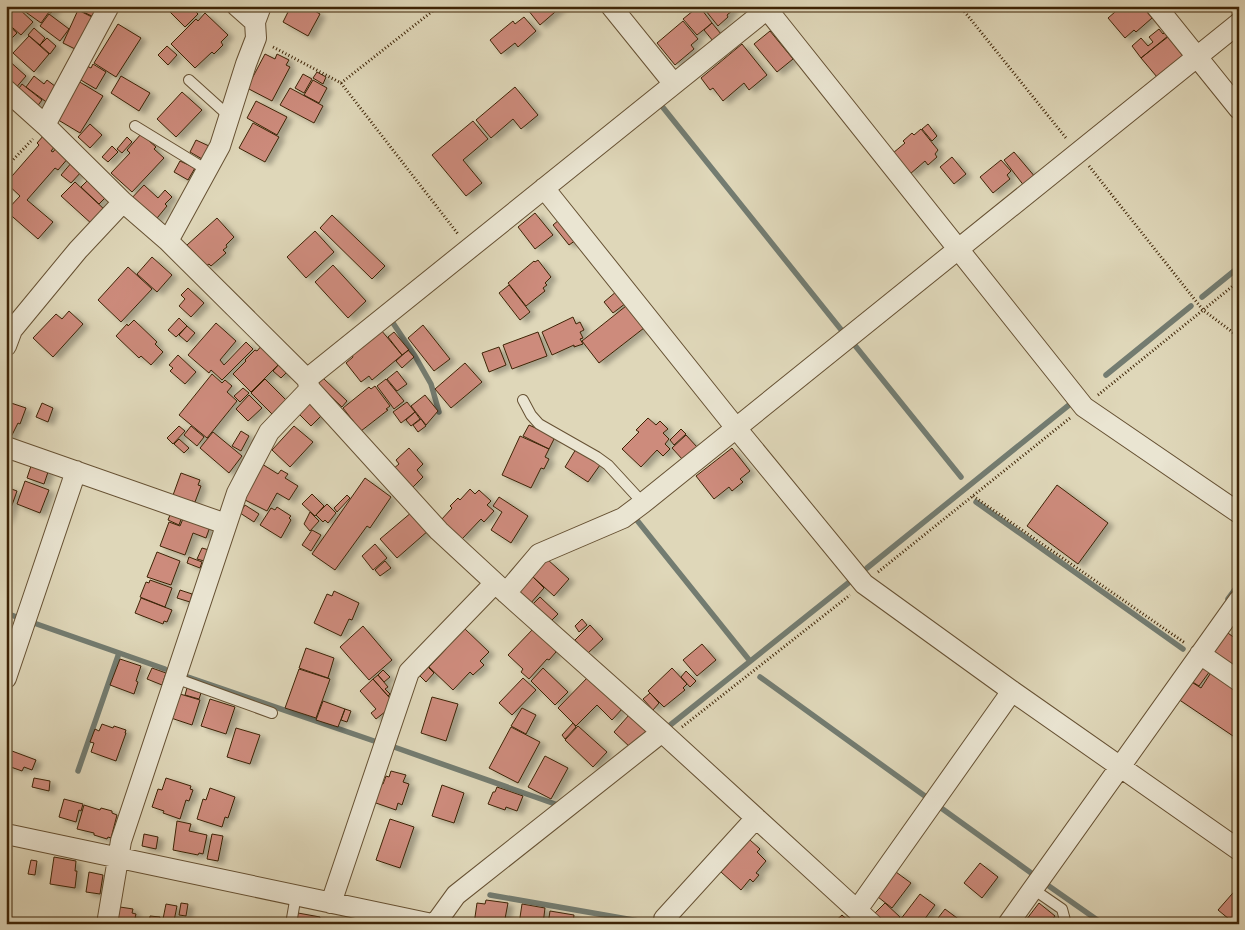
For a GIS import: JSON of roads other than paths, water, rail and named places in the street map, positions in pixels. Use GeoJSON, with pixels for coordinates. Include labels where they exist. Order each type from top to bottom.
{"type":"FeatureCollection","features":[{"type":"Feature","properties":{"kind":"street"},"geometry":{"type":"LineString","coordinates":[[45,125],[109,6]]}},
{"type":"Feature","properties":{"kind":"street"},"geometry":{"type":"LineString","coordinates":[[168,241],[220,146],[230,117],[257,22],[237,6]]}},
{"type":"Feature","properties":{"kind":"street"},"geometry":{"type":"LineString","coordinates":[[611,6],[674,84]]}},
{"type":"Feature","properties":{"kind":"street"},"geometry":{"type":"LineString","coordinates":[[1156,6],[1239,109]]}},
{"type":"Feature","properties":{"kind":"street"},"geometry":{"type":"LineString","coordinates":[[107,924],[121,841],[237,493],[269,432],[309,384],[544,188],[769,8],[1084,407],[1239,513]]}},
{"type":"Feature","properties":{"kind":"street"},"geometry":{"type":"LineString","coordinates":[[331,903],[409,672],[539,554],[622,518],[643,503],[1239,23]]}},
{"type":"Feature","properties":{"kind":"street"},"geometry":{"type":"LineString","coordinates":[[6,90],[45,125],[123,202],[168,241],[309,384],[440,531],[872,924]]}},
{"type":"Feature","properties":{"kind":"street"},"geometry":{"type":"LineString","coordinates":[[544,188],[736,428],[864,584],[1012,691],[1239,850]]}},
{"type":"Feature","properties":{"kind":"street"},"geometry":{"type":"LineString","coordinates":[[6,346],[12,330],[78,250],[123,202]]}},
{"type":"Feature","properties":{"kind":"street"},"geometry":{"type":"LineString","coordinates":[[6,447],[226,524]]}},
{"type":"Feature","properties":{"kind":"street"},"geometry":{"type":"LineString","coordinates":[[6,678],[76,471]]}},
{"type":"Feature","properties":{"kind":"street"},"geometry":{"type":"LineString","coordinates":[[1008,924],[1239,600]]}},
{"type":"Feature","properties":{"kind":"street"},"geometry":{"type":"LineString","coordinates":[[1200,654],[1239,681]]}},
{"type":"Feature","properties":{"kind":"street"},"geometry":{"type":"LineString","coordinates":[[857,910],[1012,691]]}},
{"type":"Feature","properties":{"kind":"street"},"geometry":{"type":"LineString","coordinates":[[6,834],[434,924],[456,895],[666,735]]}},
{"type":"Feature","properties":{"kind":"street"},"geometry":{"type":"LineString","coordinates":[[664,919],[756,818]]}},
{"type":"Feature","properties":{"kind":"lane"},"geometry":{"type":"LineString","coordinates":[[189,80],[230,117]]}},
{"type":"Feature","properties":{"kind":"lane"},"geometry":{"type":"LineString","coordinates":[[135,126],[207,170]]}},
{"type":"Feature","properties":{"kind":"lane"},"geometry":{"type":"LineString","coordinates":[[524,400],[531,415],[538,424],[602,461],[643,503]]}},
{"type":"Feature","properties":{"kind":"lane"},"geometry":{"type":"LineString","coordinates":[[175,678],[272,713]]}},
{"type":"Feature","properties":{"kind":"lane"},"geometry":{"type":"LineString","coordinates":[[1033,889],[1062,909],[1066,924]]}},
{"type":"Feature","properties":{"kind":"lane"},"geometry":{"type":"LineString","coordinates":[[291,924],[296,896]]}},
{"type":"Feature","properties":{"kind":"waterway"},"geometry":{"type":"LineString","coordinates":[[661,105],[843,332]]}},
{"type":"Feature","properties":{"kind":"waterway"},"geometry":{"type":"LineString","coordinates":[[1202,297],[1239,267]]}},
{"type":"Feature","properties":{"kind":"waterway"},"geometry":{"type":"LineString","coordinates":[[1106,375],[1191,306]]}},
{"type":"Feature","properties":{"kind":"waterway"},"geometry":{"type":"LineString","coordinates":[[391,320],[431,384],[439,412]]}},
{"type":"Feature","properties":{"kind":"waterway"},"geometry":{"type":"LineString","coordinates":[[853,343],[961,477]]}},
{"type":"Feature","properties":{"kind":"waterway"},"geometry":{"type":"LineString","coordinates":[[867,568],[1069,405]]}},
{"type":"Feature","properties":{"kind":"waterway"},"geometry":{"type":"LineString","coordinates":[[976,502],[1183,649]]}},
{"type":"Feature","properties":{"kind":"waterway"},"geometry":{"type":"LineString","coordinates":[[636,519],[750,661]]}},
{"type":"Feature","properties":{"kind":"waterway"},"geometry":{"type":"LineString","coordinates":[[669,726],[852,580]]}},
{"type":"Feature","properties":{"kind":"waterway"},"geometry":{"type":"LineString","coordinates":[[1228,599],[1239,584]]}},
{"type":"Feature","properties":{"kind":"waterway"},"geometry":{"type":"LineString","coordinates":[[6,613],[22,619]]}},
{"type":"Feature","properties":{"kind":"waterway"},"geometry":{"type":"LineString","coordinates":[[31,622],[165,669]]}},
{"type":"Feature","properties":{"kind":"waterway"},"geometry":{"type":"LineString","coordinates":[[78,771],[119,653]]}},
{"type":"Feature","properties":{"kind":"waterway"},"geometry":{"type":"LineString","coordinates":[[185,676],[377,742]]}},
{"type":"Feature","properties":{"kind":"waterway"},"geometry":{"type":"LineString","coordinates":[[760,677],[929,799]]}},
{"type":"Feature","properties":{"kind":"waterway"},"geometry":{"type":"LineString","coordinates":[[394,747],[558,805]]}},
{"type":"Feature","properties":{"kind":"waterway"},"geometry":{"type":"LineString","coordinates":[[937,805],[1034,875],[1036,871]]}},
{"type":"Feature","properties":{"kind":"waterway"},"geometry":{"type":"LineString","coordinates":[[1046,884],[1103,924]]}},
{"type":"Feature","properties":{"kind":"waterway"},"geometry":{"type":"LineString","coordinates":[[490,895],[656,924]]}}]}
